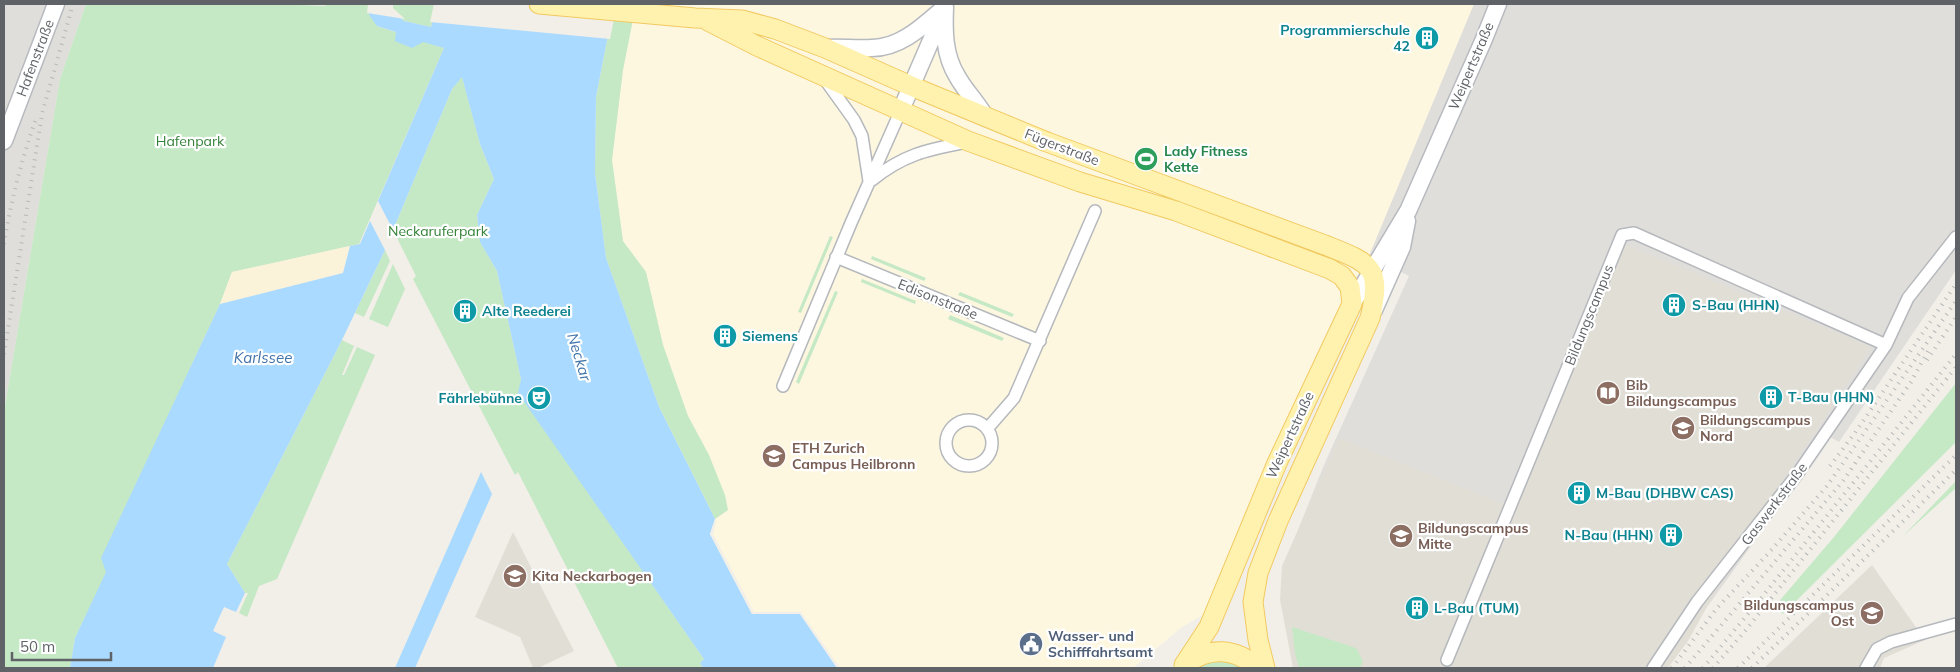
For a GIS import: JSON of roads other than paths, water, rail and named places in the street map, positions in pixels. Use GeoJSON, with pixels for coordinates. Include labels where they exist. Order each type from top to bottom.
{"type":"FeatureCollection","features":[{"type":"Feature","properties":{"kind":"main road","name":"Hafenstraße"},"geometry":{"type":"LineString","coordinates":[[4,140],[56,4]]}},
{"type":"Feature","properties":{"kind":"main road","name":"Fügerstraße"},"geometry":{"type":"LineString","coordinates":[[538,4],[704,19],[742,20],[776,30],[825,48],[986,118],[1047,142],[1325,245],[1364,262],[1372,272]]}},
{"type":"Feature","properties":{"kind":"main road","name":"Weipertstraße"},"geometry":{"type":"LineString","coordinates":[[1182,667],[1209,627],[1276,463],[1352,304],[1408,211],[1498,4]]}},
{"type":"Feature","properties":{"kind":"main road"},"geometry":{"type":"LineString","coordinates":[[825,48],[890,46],[905,38],[946,6]]}},
{"type":"Feature","properties":{"kind":"main road"},"geometry":{"type":"LineString","coordinates":[[901,110],[946,6]]}},
{"type":"Feature","properties":{"kind":"main road"},"geometry":{"type":"LineString","coordinates":[[946,6],[944,35],[950,62],[957,77],[986,118]]}},
{"type":"Feature","properties":{"kind":"main road","name":"Fügerstraße"},"geometry":{"type":"LineString","coordinates":[[704,19],[757,46],[819,72],[968,141],[1080,182],[1176,211],[1330,269],[1342,276],[1350,287],[1352,304]]}},
{"type":"Feature","properties":{"kind":"main road","name":"Weipertstraße"},"geometry":{"type":"LineString","coordinates":[[1265,668],[1258,640],[1253,602],[1258,573],[1278,521],[1370,318],[1381,298],[1402,247],[1408,211]]}},
{"type":"Feature","properties":{"kind":"main road"},"geometry":{"type":"LineString","coordinates":[[1370,318],[1375,296],[1372,272]]}},
{"type":"Feature","properties":{"kind":"main road"},"geometry":{"type":"LineString","coordinates":[[1182,667],[1197,656],[1212,651],[1227,652],[1242,658],[1258,668]]}},
{"type":"Feature","properties":{"kind":"street"},"geometry":{"type":"LineString","coordinates":[[819,72],[834,90],[862,136],[869,183]]}},
{"type":"Feature","properties":{"kind":"street"},"geometry":{"type":"LineString","coordinates":[[783,386],[836,257],[901,110]]}},
{"type":"Feature","properties":{"kind":"street"},"geometry":{"type":"LineString","coordinates":[[869,183],[886,169],[924,150],[968,141]]}},
{"type":"Feature","properties":{"kind":"street"},"geometry":{"type":"LineString","coordinates":[[987,429],[1014,398],[1095,211]]}},
{"type":"Feature","properties":{"kind":"street","name":"Bildungscampus"},"geometry":{"type":"LineString","coordinates":[[1447,660],[1622,235],[1634,233],[1886,344]]}},
{"type":"Feature","properties":{"kind":"street","name":"Gaswerkstraße"},"geometry":{"type":"LineString","coordinates":[[1653,668],[1697,602],[1785,492],[1886,344],[1908,298],[1956,238]]}},
{"type":"Feature","properties":{"kind":"street","name":"Edisonstraße"},"geometry":{"type":"LineString","coordinates":[[836,257],[1040,341]]}},
{"type":"Feature","properties":{"kind":"street"},"geometry":{"type":"LineString","coordinates":[[970,421],[976,422],[987,429],[991,436],[991,452],[981,463],[966,466],[958,463],[948,453],[947,440],[957,424],[970,421]]}},
{"type":"Feature","properties":{"kind":"street"},"geometry":{"type":"LineString","coordinates":[[1866,668],[1877,649],[1891,642],[1956,624]]}},
{"type":"Feature","properties":{"kind":"water","name":"Neckar"},"geometry":{"type":"Polygon","coordinates":[[[371,4],[390,9],[404,21],[431,27],[437,4],[614,4],[596,97],[595,173],[606,258],[659,407],[715,519],[710,534],[752,614],[800,614],[837,668],[703,668],[700,663],[704,659],[518,393],[521,379],[497,271],[480,242],[477,215],[494,179],[480,144],[462,77],[452,89],[393,230],[378,201],[444,48],[423,42],[412,48],[395,41],[396,32],[377,26],[369,15],[371,4]]]}},
{"type":"Feature","properties":{"kind":"water","name":"Karlssee"},"geometry":{"type":"Polygon","coordinates":[[[370,221],[385,250],[342,340],[227,564],[245,593],[236,612],[224,607],[213,631],[226,637],[213,668],[70,668],[75,638],[106,572],[101,558],[220,304],[343,273],[350,246],[360,244],[370,221]]]}},
{"type":"Feature","properties":{"kind":"water"},"geometry":{"type":"Polygon","coordinates":[[[481,472],[492,494],[415,668],[395,668],[481,472]]]}},
{"type":"Feature","properties":{"kind":"railway"},"geometry":{"type":"LineString","coordinates":[[4,354],[42,114],[73,4]]}},
{"type":"Feature","properties":{"kind":"railway"},"geometry":{"type":"LineString","coordinates":[[4,244],[18,179],[37,116]]}},
{"type":"Feature","properties":{"kind":"railway"},"geometry":{"type":"LineString","coordinates":[[1830,466],[1857,430],[1956,284]]}},
{"type":"Feature","properties":{"kind":"railway"},"geometry":{"type":"LineString","coordinates":[[1672,668],[1717,608],[1767,555],[1827,486],[1956,301]]}},
{"type":"Feature","properties":{"kind":"railway"},"geometry":{"type":"LineString","coordinates":[[1927,360],[1956,317]]}},
{"type":"Feature","properties":{"kind":"railway"},"geometry":{"type":"LineString","coordinates":[[1685,668],[1843,481],[1911,382],[1928,351]]}},
{"type":"Feature","properties":{"kind":"railway"},"geometry":{"type":"LineString","coordinates":[[1703,668],[1956,354]]}},
{"type":"Feature","properties":{"kind":"railway"},"geometry":{"type":"LineString","coordinates":[[1713,668],[1745,631],[1956,367]]}},
{"type":"Feature","properties":{"kind":"railway"},"geometry":{"type":"LineString","coordinates":[[1738,668],[1956,455]]}},
{"type":"Feature","properties":{"kind":"railway"},"geometry":{"type":"LineString","coordinates":[[1752,668],[1956,470]]}},
{"type":"Feature","properties":{"kind":"place","name":"Programmierschule 42"},"geometry":{"type":"Point","coordinates":[1427,38]}},
{"type":"Feature","properties":{"kind":"place","name":"Lady Fitness Kette"},"geometry":{"type":"Point","coordinates":[1146,159]}},
{"type":"Feature","properties":{"kind":"place","name":"S-Bau (HHN)"},"geometry":{"type":"Point","coordinates":[1674,305]}},
{"type":"Feature","properties":{"kind":"place","name":"Alte Reederei"},"geometry":{"type":"Point","coordinates":[465,311]}},
{"type":"Feature","properties":{"kind":"place","name":"Siemens"},"geometry":{"type":"Point","coordinates":[725,336]}},
{"type":"Feature","properties":{"kind":"place","name":"Bib Bildungscampus"},"geometry":{"type":"Point","coordinates":[1608,393]}},
{"type":"Feature","properties":{"kind":"place","name":"T-Bau (HHN)"},"geometry":{"type":"Point","coordinates":[1771,397]}},
{"type":"Feature","properties":{"kind":"place","name":"Fährlebühne"},"geometry":{"type":"Point","coordinates":[539,398]}},
{"type":"Feature","properties":{"kind":"place","name":"Bildungscampus Nord"},"geometry":{"type":"Point","coordinates":[1683,428]}},
{"type":"Feature","properties":{"kind":"place","name":"ETH Zurich Campus Heilbronn"},"geometry":{"type":"Point","coordinates":[774,456]}},
{"type":"Feature","properties":{"kind":"place","name":"M-Bau (DHBW CAS)"},"geometry":{"type":"Point","coordinates":[1579,493]}},
{"type":"Feature","properties":{"kind":"place","name":"N-Bau (HHN)"},"geometry":{"type":"Point","coordinates":[1671,535]}},
{"type":"Feature","properties":{"kind":"place","name":"Bildungscampus Mitte"},"geometry":{"type":"Point","coordinates":[1401,536]}},
{"type":"Feature","properties":{"kind":"place","name":"Kita Neckarbogen"},"geometry":{"type":"Point","coordinates":[515,576]}},
{"type":"Feature","properties":{"kind":"place","name":"L-Bau (TUM)"},"geometry":{"type":"Point","coordinates":[1417,608]}},
{"type":"Feature","properties":{"kind":"place","name":"Bildungscampus Ost"},"geometry":{"type":"Point","coordinates":[1872,613]}},
{"type":"Feature","properties":{"kind":"place","name":"Wasser- und Schifffahrtsamt"},"geometry":{"type":"Point","coordinates":[1031,644]}},
{"type":"Feature","properties":{"kind":"park label","name":"Hafenpark"},"geometry":{"type":"Point","coordinates":[190,141]}},
{"type":"Feature","properties":{"kind":"park label","name":"Neckaruferpark"},"geometry":{"type":"Point","coordinates":[438,231]}}]}
